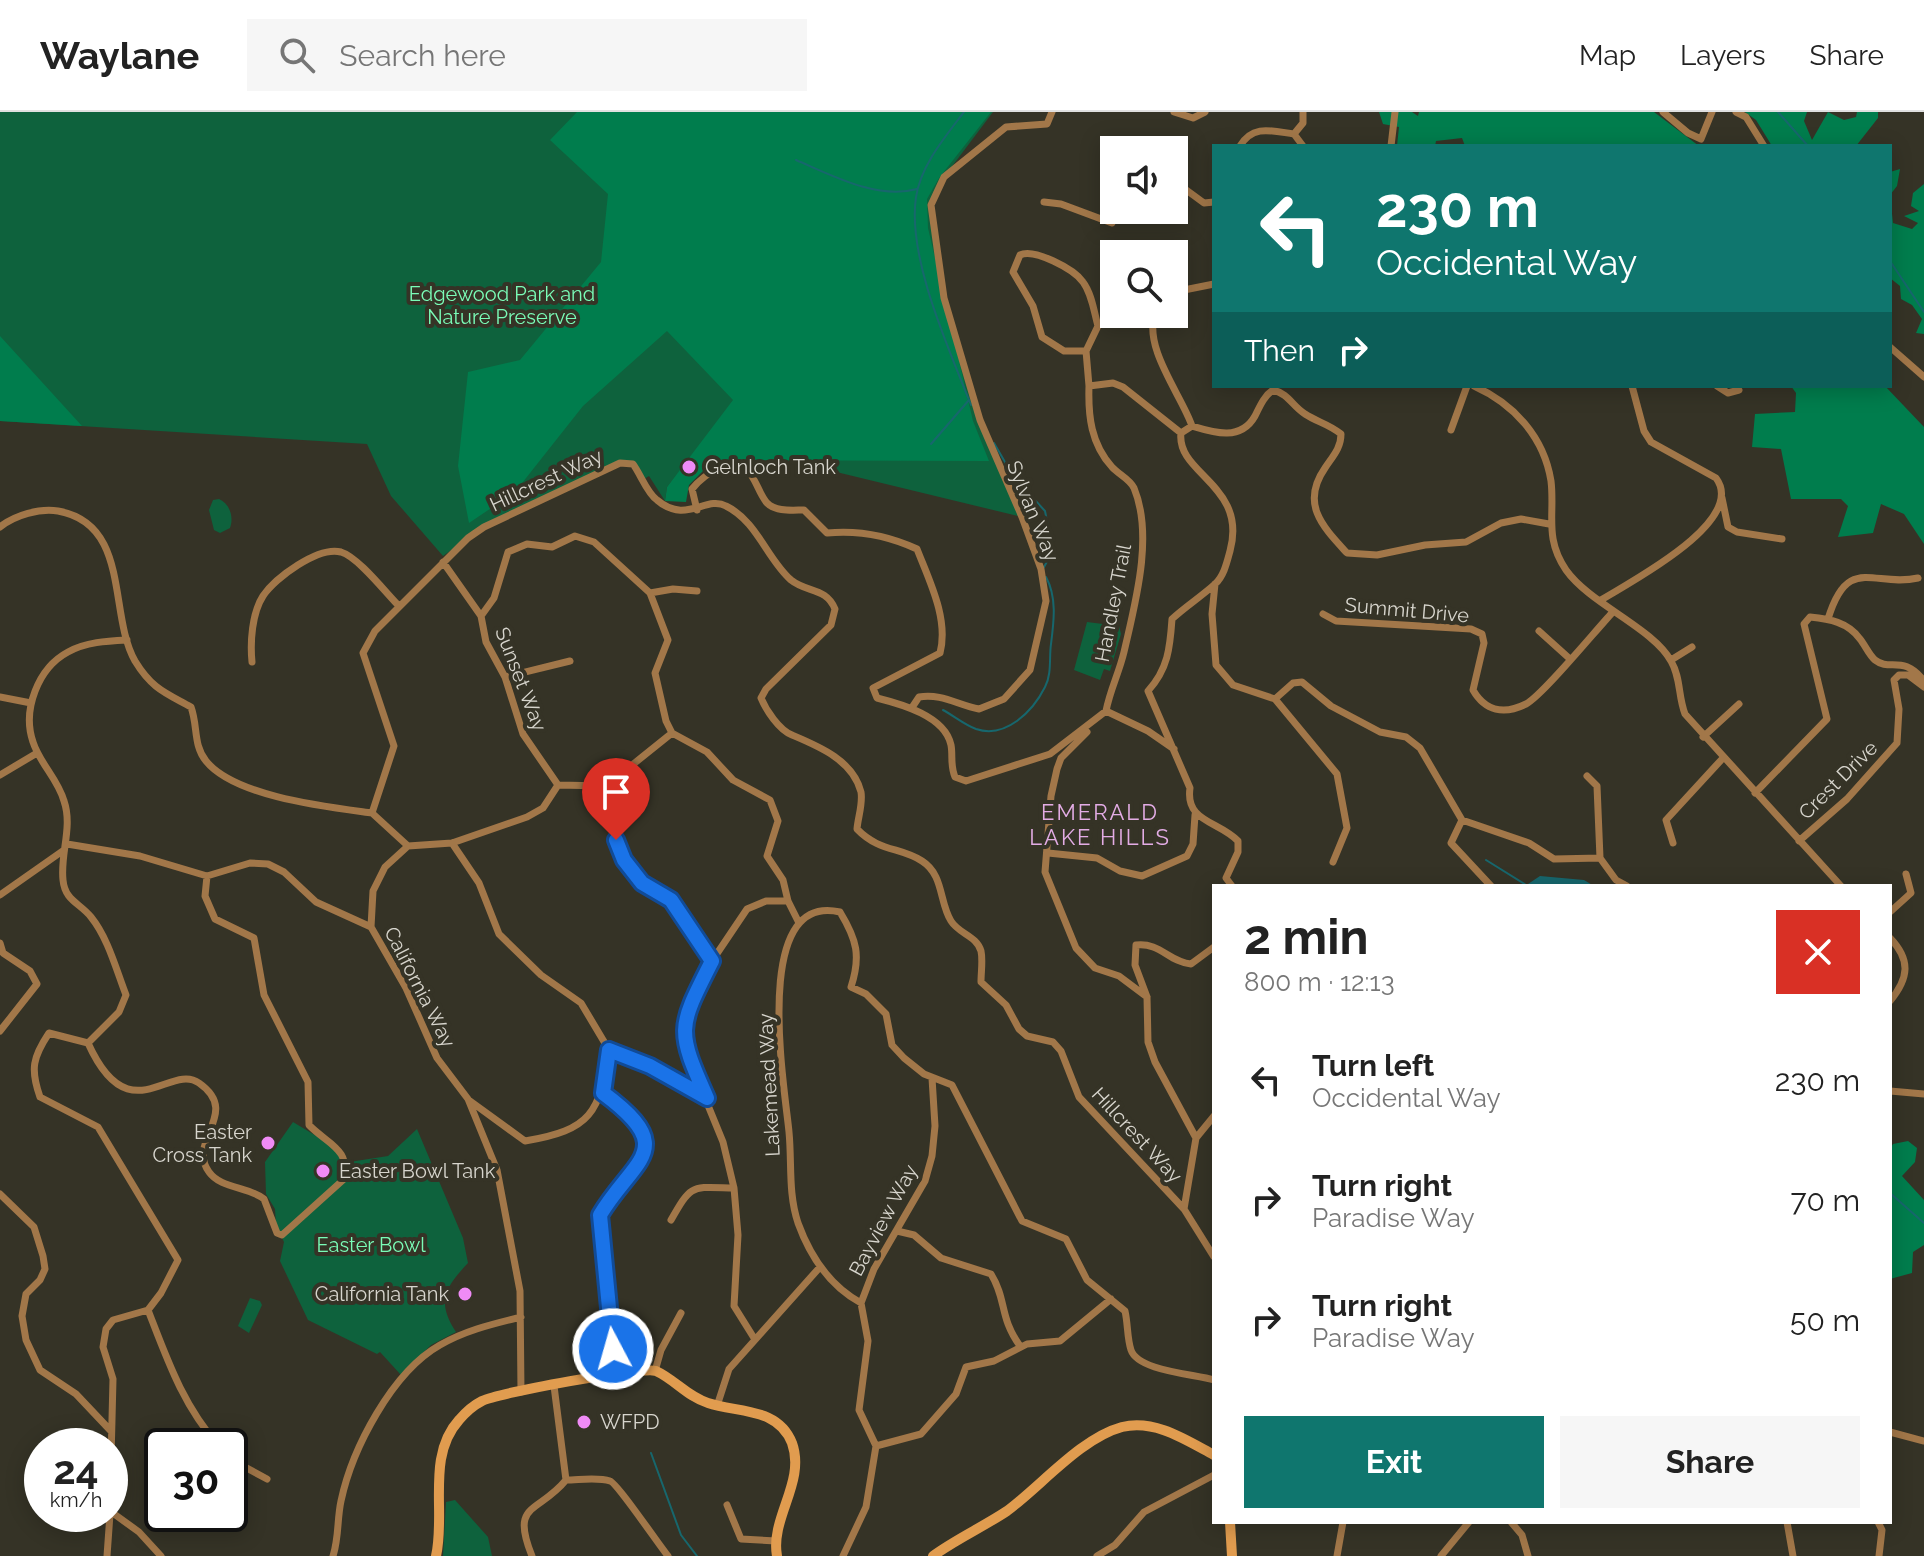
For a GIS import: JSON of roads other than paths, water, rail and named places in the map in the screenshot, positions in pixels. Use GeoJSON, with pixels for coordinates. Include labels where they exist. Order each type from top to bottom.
{"type":"FeatureCollection","features":[{"type":"Feature","properties":{"kind":"street","name":"Sylvan Way"},"geometry":{"type":"LineString","coordinates":[[913,706],[919,697],[928,695],[979,709],[1004,699],[1030,670],[1036,649],[1046,601],[1041,569],[980,420],[944,298],[931,205],[944,177],[996,134],[1006,127],[1047,124],[1052,112]]}},
{"type":"Feature","properties":{"kind":"street"},"geometry":{"type":"LineString","coordinates":[[1174,112],[1193,118],[1205,112]]}},
{"type":"Feature","properties":{"kind":"street"},"geometry":{"type":"LineString","coordinates":[[1294,134],[1303,123],[1303,112]]}},
{"type":"Feature","properties":{"kind":"street"},"geometry":{"type":"LineString","coordinates":[[1391,144],[1395,112]]}},
{"type":"Feature","properties":{"kind":"street"},"geometry":{"type":"LineString","coordinates":[[1663,112],[1701,139],[1712,112]]}},
{"type":"Feature","properties":{"kind":"street"},"geometry":{"type":"LineString","coordinates":[[1736,112],[1746,117],[1763,144]]}},
{"type":"Feature","properties":{"kind":"street"},"geometry":{"type":"LineString","coordinates":[[1242,144],[1258,130],[1294,134],[1302,144]]}},
{"type":"Feature","properties":{"kind":"street"},"geometry":{"type":"LineString","coordinates":[[1188,191],[1204,203],[1212,202]]}},
{"type":"Feature","properties":{"kind":"street"},"geometry":{"type":"LineString","coordinates":[[1044,202],[1061,204],[1100,219]]}},
{"type":"Feature","properties":{"kind":"street","name":"Handley Trail"},"geometry":{"type":"LineString","coordinates":[[1086,351],[1064,351],[1042,337],[1033,306],[1013,272],[1020,255],[1032,253],[1074,273],[1085,283],[1098,326],[1086,351],[1088,413],[1096,442],[1112,467],[1133,485],[1142,526],[1123,656],[1111,685],[1106,711]]}},
{"type":"Feature","properties":{"kind":"street"},"geometry":{"type":"LineString","coordinates":[[1188,289],[1212,284]]}},
{"type":"Feature","properties":{"kind":"street"},"geometry":{"type":"LineString","coordinates":[[1153,328],[1171,388],[1182,402],[1192,426]]}},
{"type":"Feature","properties":{"kind":"street"},"geometry":{"type":"LineString","coordinates":[[1892,349],[1924,377]]}},
{"type":"Feature","properties":{"kind":"street"},"geometry":{"type":"LineString","coordinates":[[1048,853],[1097,858],[1120,871],[1142,876],[1187,856],[1193,844],[1195,815],[1176,750],[1148,691],[1161,676],[1169,656],[1172,619],[1215,584],[1224,572],[1232,541],[1232,514],[1221,493],[1188,457],[1182,447],[1181,433],[1123,387],[1113,383],[1089,386]]}},
{"type":"Feature","properties":{"kind":"street"},"geometry":{"type":"LineString","coordinates":[[1451,430],[1466,388]]}},
{"type":"Feature","properties":{"kind":"street"},"geometry":{"type":"LineString","coordinates":[[1633,388],[1644,431],[1651,442],[1716,478],[1728,527],[1737,532],[1782,539]]}},
{"type":"Feature","properties":{"kind":"street"},"geometry":{"type":"LineString","coordinates":[[1720,388],[1728,393],[1739,390]]}},
{"type":"Feature","properties":{"kind":"street"},"geometry":{"type":"LineString","coordinates":[[1181,433],[1192,426],[1215,433],[1237,433],[1251,423],[1273,390],[1285,393],[1304,414],[1326,421],[1341,434],[1341,445],[1320,475],[1315,497],[1317,521],[1347,553],[1377,555],[1425,545],[1466,542],[1501,523],[1521,519],[1549,524]]}},
{"type":"Feature","properties":{"kind":"street"},"geometry":{"type":"LineString","coordinates":[[1493,390],[1514,411],[1542,450],[1551,482],[1549,524],[1566,570],[1612,613],[1659,645],[1671,660],[1680,680],[1683,709],[1703,737],[1839,884]]}},
{"type":"Feature","properties":{"kind":"street","name":"Hillcrest Way"},"geometry":{"type":"LineString","coordinates":[[372,813],[394,746],[363,653],[369,639],[399,606],[468,538],[494,521],[620,463],[633,464],[655,499],[671,509],[697,510],[712,503],[725,505],[758,536],[792,580],[825,594],[832,600],[835,609],[831,625],[766,689],[761,698],[764,705],[784,730],[824,747],[855,779],[861,794],[857,829],[866,838],[893,852],[914,857],[932,870],[949,919],[977,943],[981,952],[981,982],[1006,1005],[1019,1029],[1027,1036],[1053,1042],[1061,1051],[1079,1097],[1184,1209]]}},
{"type":"Feature","properties":{"kind":"street"},"geometry":{"type":"LineString","coordinates":[[697,510],[692,489],[700,479],[726,465],[738,465],[749,471],[768,504],[781,510],[804,510],[827,533],[853,530],[899,540],[917,549],[941,621],[944,638],[940,653],[873,688],[877,698],[913,706],[944,730],[952,747],[949,758],[955,777],[966,781],[1050,754],[1106,711],[1148,731],[1176,750]]}},
{"type":"Feature","properties":{"kind":"street"},"geometry":{"type":"LineString","coordinates":[[1601,600],[1673,556],[1718,512],[1722,495]]}},
{"type":"Feature","properties":{"kind":"street"},"geometry":{"type":"LineString","coordinates":[[0,527],[44,510],[75,516],[101,535],[121,597],[127,640],[135,661],[164,696],[191,707],[196,742],[206,761],[226,777],[266,792],[372,813],[408,846]]}},
{"type":"Feature","properties":{"kind":"street"},"geometry":{"type":"LineString","coordinates":[[481,616],[494,598],[508,552],[527,544],[552,547],[575,536],[594,542],[650,593],[668,640],[655,673],[666,721],[672,733],[707,752],[733,780],[770,800],[778,821],[767,856],[783,880],[788,901],[799,923],[830,910],[840,912],[858,945],[859,957],[851,987],[879,1005],[886,1014],[892,1045],[932,1078],[947,1082],[959,1094],[1022,1221],[1066,1239],[1087,1280],[1125,1311],[1132,1352],[1139,1361],[1152,1367],[1212,1380]]}},
{"type":"Feature","properties":{"kind":"street"},"geometry":{"type":"LineString","coordinates":[[252,662],[250,642],[263,597],[281,579],[323,553],[342,552],[349,556],[399,606]]}},
{"type":"Feature","properties":{"kind":"street","name":"Sunset Way"},"geometry":{"type":"LineString","coordinates":[[443,562],[481,616],[486,642],[505,677],[523,734],[558,785]]}},
{"type":"Feature","properties":{"kind":"street"},"geometry":{"type":"LineString","coordinates":[[1828,619],[1836,595],[1851,582],[1875,575],[1906,581],[1918,578]]}},
{"type":"Feature","properties":{"kind":"street"},"geometry":{"type":"LineString","coordinates":[[1215,584],[1212,614],[1216,665],[1233,685],[1275,699],[1337,774],[1347,828],[1333,862]]}},
{"type":"Feature","properties":{"kind":"street"},"geometry":{"type":"LineString","coordinates":[[650,593],[673,589],[697,591]]}},
{"type":"Feature","properties":{"kind":"street","name":"Summit Drive"},"geometry":{"type":"LineString","coordinates":[[1323,614],[1336,621],[1471,629],[1482,634],[1484,643],[1473,690],[1480,702],[1494,710],[1529,703],[1612,613]]}},
{"type":"Feature","properties":{"kind":"street"},"geometry":{"type":"LineString","coordinates":[[1755,793],[1827,719],[1804,624],[1810,617],[1828,619],[1852,629],[1874,659],[1884,665],[1895,662],[1909,666],[1924,684]]}},
{"type":"Feature","properties":{"kind":"street"},"geometry":{"type":"LineString","coordinates":[[1539,631],[1570,659]]}},
{"type":"Feature","properties":{"kind":"street"},"geometry":{"type":"LineString","coordinates":[[88,1043],[119,1012],[126,995],[103,933],[89,913],[71,902],[63,880],[67,844],[66,805],[59,785],[37,753],[31,738],[31,703],[40,679],[53,662],[69,651],[98,642],[127,640]]}},
{"type":"Feature","properties":{"kind":"street"},"geometry":{"type":"LineString","coordinates":[[1671,660],[1692,647]]}},
{"type":"Feature","properties":{"kind":"street"},"geometry":{"type":"LineString","coordinates":[[505,677],[570,661]]}},
{"type":"Feature","properties":{"kind":"street","name":"Crest Drive"},"geometry":{"type":"LineString","coordinates":[[1799,841],[1847,799],[1897,743],[1899,709],[1894,680],[1899,675],[1908,675],[1924,684]]}},
{"type":"Feature","properties":{"kind":"street"},"geometry":{"type":"LineString","coordinates":[[1275,699],[1293,683],[1302,682],[1331,706],[1380,732],[1406,737],[1420,748],[1462,820],[1529,843],[1554,859],[1600,858]]}},
{"type":"Feature","properties":{"kind":"street"},"geometry":{"type":"LineString","coordinates":[[0,697],[31,703]]}},
{"type":"Feature","properties":{"kind":"street"},"geometry":{"type":"LineString","coordinates":[[1703,737],[1739,704]]}},
{"type":"Feature","properties":{"kind":"street"},"geometry":{"type":"LineString","coordinates":[[1091,722],[1088,731],[1061,758],[1057,769],[1051,796],[1045,872],[1052,897],[1076,948],[1095,968],[1119,976],[1147,997]]}},
{"type":"Feature","properties":{"kind":"street"},"geometry":{"type":"LineString","coordinates":[[371,927],[373,891],[385,867],[408,846],[452,843],[527,817],[543,808],[558,785],[606,786],[672,733]]}},
{"type":"Feature","properties":{"kind":"street"},"geometry":{"type":"LineString","coordinates":[[0,775],[37,753]]}},
{"type":"Feature","properties":{"kind":"street"},"geometry":{"type":"LineString","coordinates":[[1673,843],[1666,820],[1723,758]]}},
{"type":"Feature","properties":{"kind":"street"},"geometry":{"type":"LineString","coordinates":[[1587,776],[1597,786],[1600,858],[1616,880],[1623,884]]}},
{"type":"Feature","properties":{"kind":"street"},"geometry":{"type":"LineString","coordinates":[[606,786],[616,840],[624,860],[642,883],[671,900],[712,961]]}},
{"type":"Feature","properties":{"kind":"street"},"geometry":{"type":"LineString","coordinates":[[1195,815],[1238,841],[1238,852],[1226,878],[1230,884]]}},
{"type":"Feature","properties":{"kind":"street"},"geometry":{"type":"LineString","coordinates":[[1462,820],[1453,832],[1451,843],[1489,884]]}},
{"type":"Feature","properties":{"kind":"street"},"geometry":{"type":"LineString","coordinates":[[452,843],[479,883],[499,934],[541,975],[581,1003],[609,1050],[650,1066],[707,1098]]}},
{"type":"Feature","properties":{"kind":"street"},"geometry":{"type":"LineString","coordinates":[[67,844],[140,856],[207,876],[205,896],[215,919],[254,938],[264,995],[308,1082],[309,1125],[341,1150],[345,1160],[343,1180],[279,1235],[264,1199],[216,1179],[205,1165],[205,1143],[217,1114],[216,1105],[207,1090],[186,1078],[146,1091],[123,1088],[102,1070],[88,1043],[49,1033],[32,1059],[33,1078],[40,1097],[98,1127],[132,1188],[176,1251],[176,1267],[148,1310],[113,1320],[104,1334],[103,1347],[113,1379],[110,1428]]}},
{"type":"Feature","properties":{"kind":"street"},"geometry":{"type":"LineString","coordinates":[[0,895],[61,856],[67,844]]}},
{"type":"Feature","properties":{"kind":"street","name":"California Way"},"geometry":{"type":"LineString","coordinates":[[207,876],[250,863],[268,864],[284,872],[316,902],[371,927],[406,988],[437,1058],[468,1099],[497,1170],[520,1291],[521,1392]]}},
{"type":"Feature","properties":{"kind":"street"},"geometry":{"type":"LineString","coordinates":[[1892,910],[1911,893],[1906,874]]}},
{"type":"Feature","properties":{"kind":"street"},"geometry":{"type":"LineString","coordinates":[[754,1338],[734,1306],[738,1235],[734,1188],[723,1142],[687,1054],[684,1017],[712,961],[747,909],[766,901],[788,901]]}},
{"type":"Feature","properties":{"kind":"street","name":"Lakemead Way"},"geometry":{"type":"LineString","coordinates":[[799,923],[787,943],[781,963],[779,1063],[789,1132],[790,1185],[798,1223],[820,1267],[845,1294],[861,1303]]}},
{"type":"Feature","properties":{"kind":"street"},"geometry":{"type":"LineString","coordinates":[[1892,940],[1904,955],[1906,970],[1903,984],[1892,998]]}},
{"type":"Feature","properties":{"kind":"street"},"geometry":{"type":"LineString","coordinates":[[0,943],[3,953],[30,971],[37,984],[0,1031]]}},
{"type":"Feature","properties":{"kind":"street"},"geometry":{"type":"LineString","coordinates":[[1196,1138],[1155,1062],[1148,1042],[1147,997],[1135,965],[1136,945],[1157,947],[1176,962],[1191,964],[1212,948]]}},
{"type":"Feature","properties":{"kind":"street"},"geometry":{"type":"LineString","coordinates":[[468,1099],[525,1141],[555,1136],[581,1125],[603,1093],[609,1050]]}},
{"type":"Feature","properties":{"kind":"street","name":"Bayview Way"},"geometry":{"type":"LineString","coordinates":[[876,1446],[859,1410],[868,1341],[861,1303],[865,1287],[925,1181],[932,1156],[932,1078]]}},
{"type":"Feature","properties":{"kind":"street"},"geometry":{"type":"LineString","coordinates":[[1892,1091],[1924,1094]]}},
{"type":"Feature","properties":{"kind":"street"},"geometry":{"type":"LineString","coordinates":[[603,1093],[641,1128],[645,1142],[644,1158],[600,1215],[616,1371]]}},
{"type":"Feature","properties":{"kind":"street"},"geometry":{"type":"LineString","coordinates":[[1212,1118],[1196,1138],[1184,1209],[1212,1254]]}},
{"type":"Feature","properties":{"kind":"street"},"geometry":{"type":"LineString","coordinates":[[671,1220],[681,1198],[690,1190],[734,1188]]}},
{"type":"Feature","properties":{"kind":"street"},"geometry":{"type":"LineString","coordinates":[[0,1194],[34,1227],[43,1256],[45,1269],[40,1280],[26,1294],[22,1316],[26,1340],[40,1370],[76,1394],[108,1428]]}},
{"type":"Feature","properties":{"kind":"street"},"geometry":{"type":"LineString","coordinates":[[897,1231],[914,1235],[941,1258],[978,1267],[991,1274],[997,1284],[1003,1318],[1020,1346]]}},
{"type":"Feature","properties":{"kind":"street"},"geometry":{"type":"LineString","coordinates":[[717,1406],[725,1376],[754,1338],[820,1267]]}},
{"type":"Feature","properties":{"kind":"street"},"geometry":{"type":"LineString","coordinates":[[843,1556],[866,1507],[876,1446],[921,1434],[956,1394],[965,1368],[1004,1357],[1020,1346],[1060,1341],[1111,1299]]}},
{"type":"Feature","properties":{"kind":"street"},"geometry":{"type":"LineString","coordinates":[[148,1310],[176,1382],[203,1428]]}},
{"type":"Feature","properties":{"kind":"street"},"geometry":{"type":"LineString","coordinates":[[655,1371],[661,1350],[681,1313]]}},
{"type":"Feature","properties":{"kind":"street"},"geometry":{"type":"LineString","coordinates":[[333,1556],[341,1502],[354,1457],[380,1410],[414,1363],[471,1330],[521,1317]]}},
{"type":"Feature","properties":{"kind":"street"},"geometry":{"type":"LineString","coordinates":[[436,1556],[440,1465],[449,1433],[482,1401],[616,1371],[655,1371],[689,1395],[717,1406],[769,1418],[784,1429],[792,1444],[793,1477],[776,1541],[777,1556]]}},
{"type":"Feature","properties":{"kind":"street"},"geometry":{"type":"LineString","coordinates":[[532,1556],[523,1534],[524,1515],[530,1506],[554,1494],[566,1480],[554,1386]]}},
{"type":"Feature","properties":{"kind":"street"},"geometry":{"type":"LineString","coordinates":[[933,1556],[1007,1510],[1099,1437],[1123,1427],[1150,1426],[1173,1433],[1212,1454]]}},
{"type":"Feature","properties":{"kind":"street"},"geometry":{"type":"LineString","coordinates":[[1892,1433],[1924,1441]]}},
{"type":"Feature","properties":{"kind":"street"},"geometry":{"type":"LineString","coordinates":[[248,1469],[267,1479]]}},
{"type":"Feature","properties":{"kind":"street"},"geometry":{"type":"LineString","coordinates":[[1097,1556],[1115,1545],[1144,1512],[1212,1476]]}},
{"type":"Feature","properties":{"kind":"street"},"geometry":{"type":"LineString","coordinates":[[566,1480],[609,1480],[618,1485],[641,1524],[668,1556]]}},
{"type":"Feature","properties":{"kind":"street"},"geometry":{"type":"LineString","coordinates":[[727,1505],[741,1539],[776,1541]]}},
{"type":"Feature","properties":{"kind":"street"},"geometry":{"type":"LineString","coordinates":[[1230,1524],[1232,1556]]}},
{"type":"Feature","properties":{"kind":"street"},"geometry":{"type":"LineString","coordinates":[[1337,1556],[1343,1524]]}},
{"type":"Feature","properties":{"kind":"street"},"geometry":{"type":"LineString","coordinates":[[1441,1556],[1467,1524]]}},
{"type":"Feature","properties":{"kind":"street"},"geometry":{"type":"LineString","coordinates":[[1513,1524],[1522,1535],[1528,1556]]}},
{"type":"Feature","properties":{"kind":"street"},"geometry":{"type":"LineString","coordinates":[[1787,1524],[1793,1556]]}},
{"type":"Feature","properties":{"kind":"street"},"geometry":{"type":"LineString","coordinates":[[1879,1524],[1882,1530],[1879,1556]]}},
{"type":"Feature","properties":{"kind":"street"},"geometry":{"type":"LineString","coordinates":[[128,1525],[161,1556]]}},
{"type":"Feature","properties":{"kind":"street"},"geometry":{"type":"LineString","coordinates":[[107,1556],[109,1532]]}},
{"type":"Feature","properties":{"kind":"water"},"geometry":{"type":"Polygon","coordinates":[[[1540,876],[1584,880],[1591,884],[1528,884],[1540,876]]]}},
{"type":"Feature","properties":{"kind":"waterway"},"geometry":{"type":"LineString","coordinates":[[964,112],[923,174],[916,197],[915,221],[932,303],[971,405]]}},
{"type":"Feature","properties":{"kind":"waterway"},"geometry":{"type":"LineString","coordinates":[[1778,112],[1806,144]]}},
{"type":"Feature","properties":{"kind":"waterway"},"geometry":{"type":"LineString","coordinates":[[796,160],[870,189],[902,192],[917,189]]}},
{"type":"Feature","properties":{"kind":"waterway"},"geometry":{"type":"LineString","coordinates":[[1892,264],[1924,312]]}},
{"type":"Feature","properties":{"kind":"waterway"},"geometry":{"type":"LineString","coordinates":[[931,444],[969,400]]}},
{"type":"Feature","properties":{"kind":"waterway"},"geometry":{"type":"LineString","coordinates":[[994,443],[1013,476],[1045,511],[1053,551],[1044,567]]}},
{"type":"Feature","properties":{"kind":"waterway"},"geometry":{"type":"LineString","coordinates":[[943,710],[976,729],[987,731],[998,730],[1017,721],[1033,705],[1045,687],[1049,671],[1054,609],[1046,577]]}},
{"type":"Feature","properties":{"kind":"waterway"},"geometry":{"type":"LineString","coordinates":[[1486,860],[1524,884]]}},
{"type":"Feature","properties":{"kind":"waterway"},"geometry":{"type":"LineString","coordinates":[[1892,1195],[1924,1223]]}},
{"type":"Feature","properties":{"kind":"waterway"},"geometry":{"type":"LineString","coordinates":[[651,1453],[681,1535],[697,1556]]}},
{"type":"Feature","properties":{"kind":"place","name":"Gelnloch Tank"},"geometry":{"type":"Point","coordinates":[689,467]}},
{"type":"Feature","properties":{"kind":"place","name":"Easter Cross Tank"},"geometry":{"type":"Point","coordinates":[268,1143]}},
{"type":"Feature","properties":{"kind":"place","name":"Easter Bowl Tank"},"geometry":{"type":"Point","coordinates":[323,1171]}},
{"type":"Feature","properties":{"kind":"place","name":"California Tank"},"geometry":{"type":"Point","coordinates":[465,1294]}},
{"type":"Feature","properties":{"kind":"place","name":"WFPD"},"geometry":{"type":"Point","coordinates":[584,1422]}},
{"type":"Feature","properties":{"kind":"district","name":"EMERALD LAKE HILLS"},"geometry":{"type":"Point","coordinates":[1100,824]}},
{"type":"Feature","properties":{"kind":"park label","name":"Edgewood Park and Nature Preserve"},"geometry":{"type":"Point","coordinates":[502,306]}},
{"type":"Feature","properties":{"kind":"park label","name":"Easter Bowl"},"geometry":{"type":"Point","coordinates":[371,1245]}}]}
